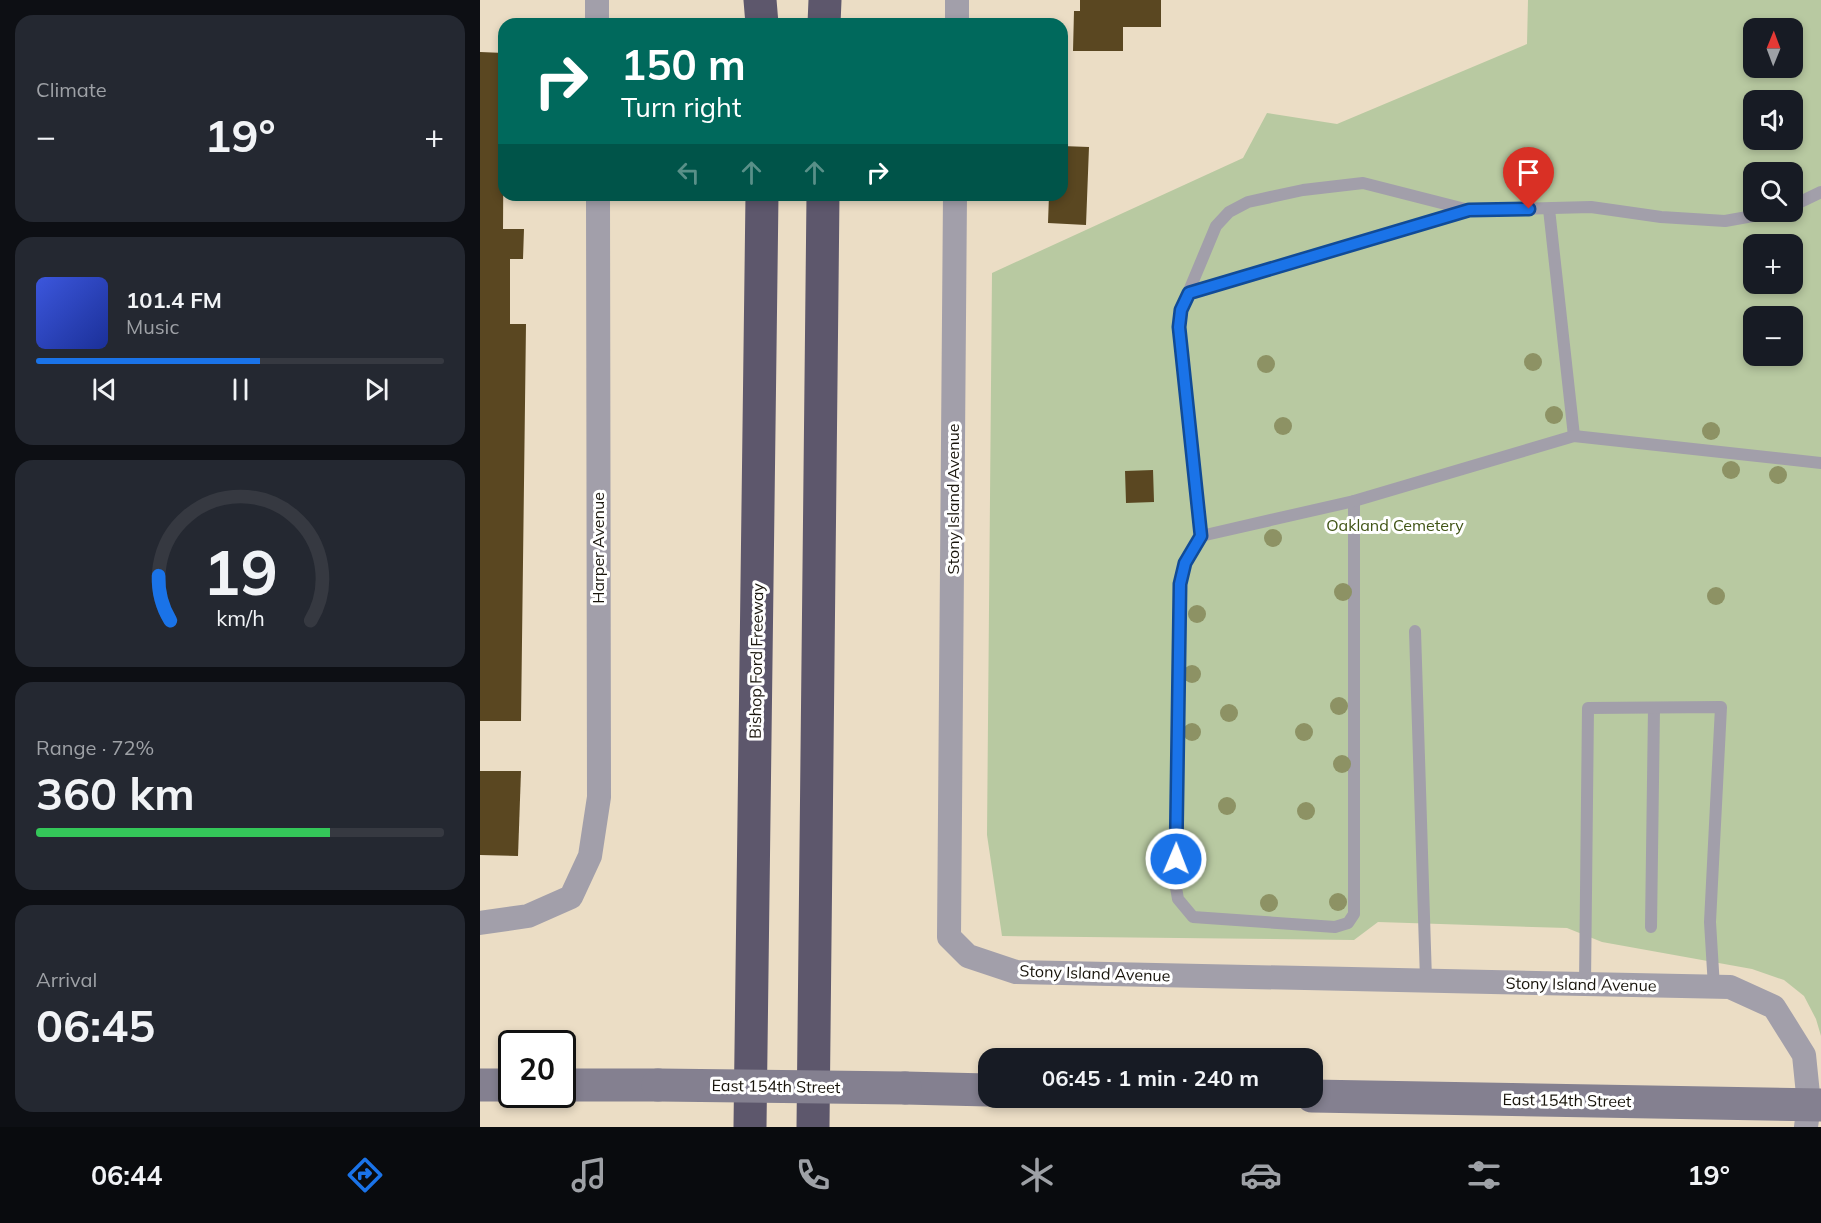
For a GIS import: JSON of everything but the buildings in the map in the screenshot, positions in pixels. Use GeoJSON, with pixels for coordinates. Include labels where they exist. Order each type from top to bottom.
{"type":"FeatureCollection","features":[{"type":"Feature","properties":{"kind":"highway"},"geometry":{"type":"LineString","coordinates":[[762,0],[763,18]]}},
{"type":"Feature","properties":{"kind":"highway"},"geometry":{"type":"LineString","coordinates":[[824,18],[825,0]]}},
{"type":"Feature","properties":{"kind":"highway","name":"Bishop Ford Freeway"},"geometry":{"type":"LineString","coordinates":[[750,1127],[762,201]]}},
{"type":"Feature","properties":{"kind":"highway"},"geometry":{"type":"LineString","coordinates":[[813,1127],[823,201]]}},
{"type":"Feature","properties":{"kind":"street"},"geometry":{"type":"LineString","coordinates":[[597,0],[597,18]]}},
{"type":"Feature","properties":{"kind":"street"},"geometry":{"type":"LineString","coordinates":[[957,0],[957,18]]}},
{"type":"Feature","properties":{"kind":"street","name":"Harper Avenue"},"geometry":{"type":"LineString","coordinates":[[480,923],[528,916],[571,897],[590,856],[599,797],[598,201]]}},
{"type":"Feature","properties":{"kind":"street","name":"Stony Island Avenue"},"geometry":{"type":"LineString","coordinates":[[955,201],[950,936],[968,956],[1016,972],[1730,987],[1774,1007],[1804,1055],[1812,1112]]}},
{"type":"Feature","properties":{"kind":"street"},"geometry":{"type":"LineString","coordinates":[[480,1085],[498,1085]]}},
{"type":"Feature","properties":{"kind":"street","name":"East 154th Street"},"geometry":{"type":"LineString","coordinates":[[576,1085],[978,1090]]}},
{"type":"Feature","properties":{"kind":"street","name":"East 154th Street"},"geometry":{"type":"LineString","coordinates":[[1323,1096],[1812,1112]]}},
{"type":"Feature","properties":{"kind":"lane"},"geometry":{"type":"LineString","coordinates":[[1354,501],[1356,898],[1354,914],[1348,923],[1335,927],[1207,920],[1193,917],[1178,899],[1175,882],[1180,584],[1185,563],[1201,536],[1179,327],[1181,310],[1201,256],[1216,226],[1229,212],[1248,202],[1303,190],[1363,183],[1469,210],[1591,207],[1661,217],[1725,220],[1743,217]]}},
{"type":"Feature","properties":{"kind":"lane"},"geometry":{"type":"LineString","coordinates":[[1803,201],[1821,192]]}},
{"type":"Feature","properties":{"kind":"lane"},"geometry":{"type":"LineString","coordinates":[[1549,209],[1574,436]]}},
{"type":"Feature","properties":{"kind":"lane"},"geometry":{"type":"LineString","coordinates":[[1189,293],[1469,210]]}},
{"type":"Feature","properties":{"kind":"lane"},"geometry":{"type":"LineString","coordinates":[[1201,536],[1354,501],[1574,436],[1821,463]]}},
{"type":"Feature","properties":{"kind":"lane"},"geometry":{"type":"LineString","coordinates":[[1415,631],[1426,980]]}},
{"type":"Feature","properties":{"kind":"lane"},"geometry":{"type":"LineString","coordinates":[[1585,984],[1588,708],[1721,707],[1710,922],[1714,987]]}},
{"type":"Feature","properties":{"kind":"lane"},"geometry":{"type":"LineString","coordinates":[[1651,927],[1654,708]]}},
{"type":"Feature","properties":{"kind":"green space","name":"Oakland Cemetery"},"geometry":{"type":"Polygon","coordinates":[[[1528,0],[1821,0],[1821,1036],[1816,1019],[1804,996],[1784,980],[1752,969],[1602,942],[1567,928],[1378,922],[1354,940],[1002,936],[987,835],[992,273],[1243,158],[1267,113],[1337,124],[1527,44],[1528,0]]]}},
{"type":"Feature","properties":{"kind":"route"},"geometry":{"type":"LineString","coordinates":[[1176,859],[1180,584],[1185,563],[1201,536],[1179,327],[1181,310],[1189,293],[1469,210],[1529,209]]}}]}
